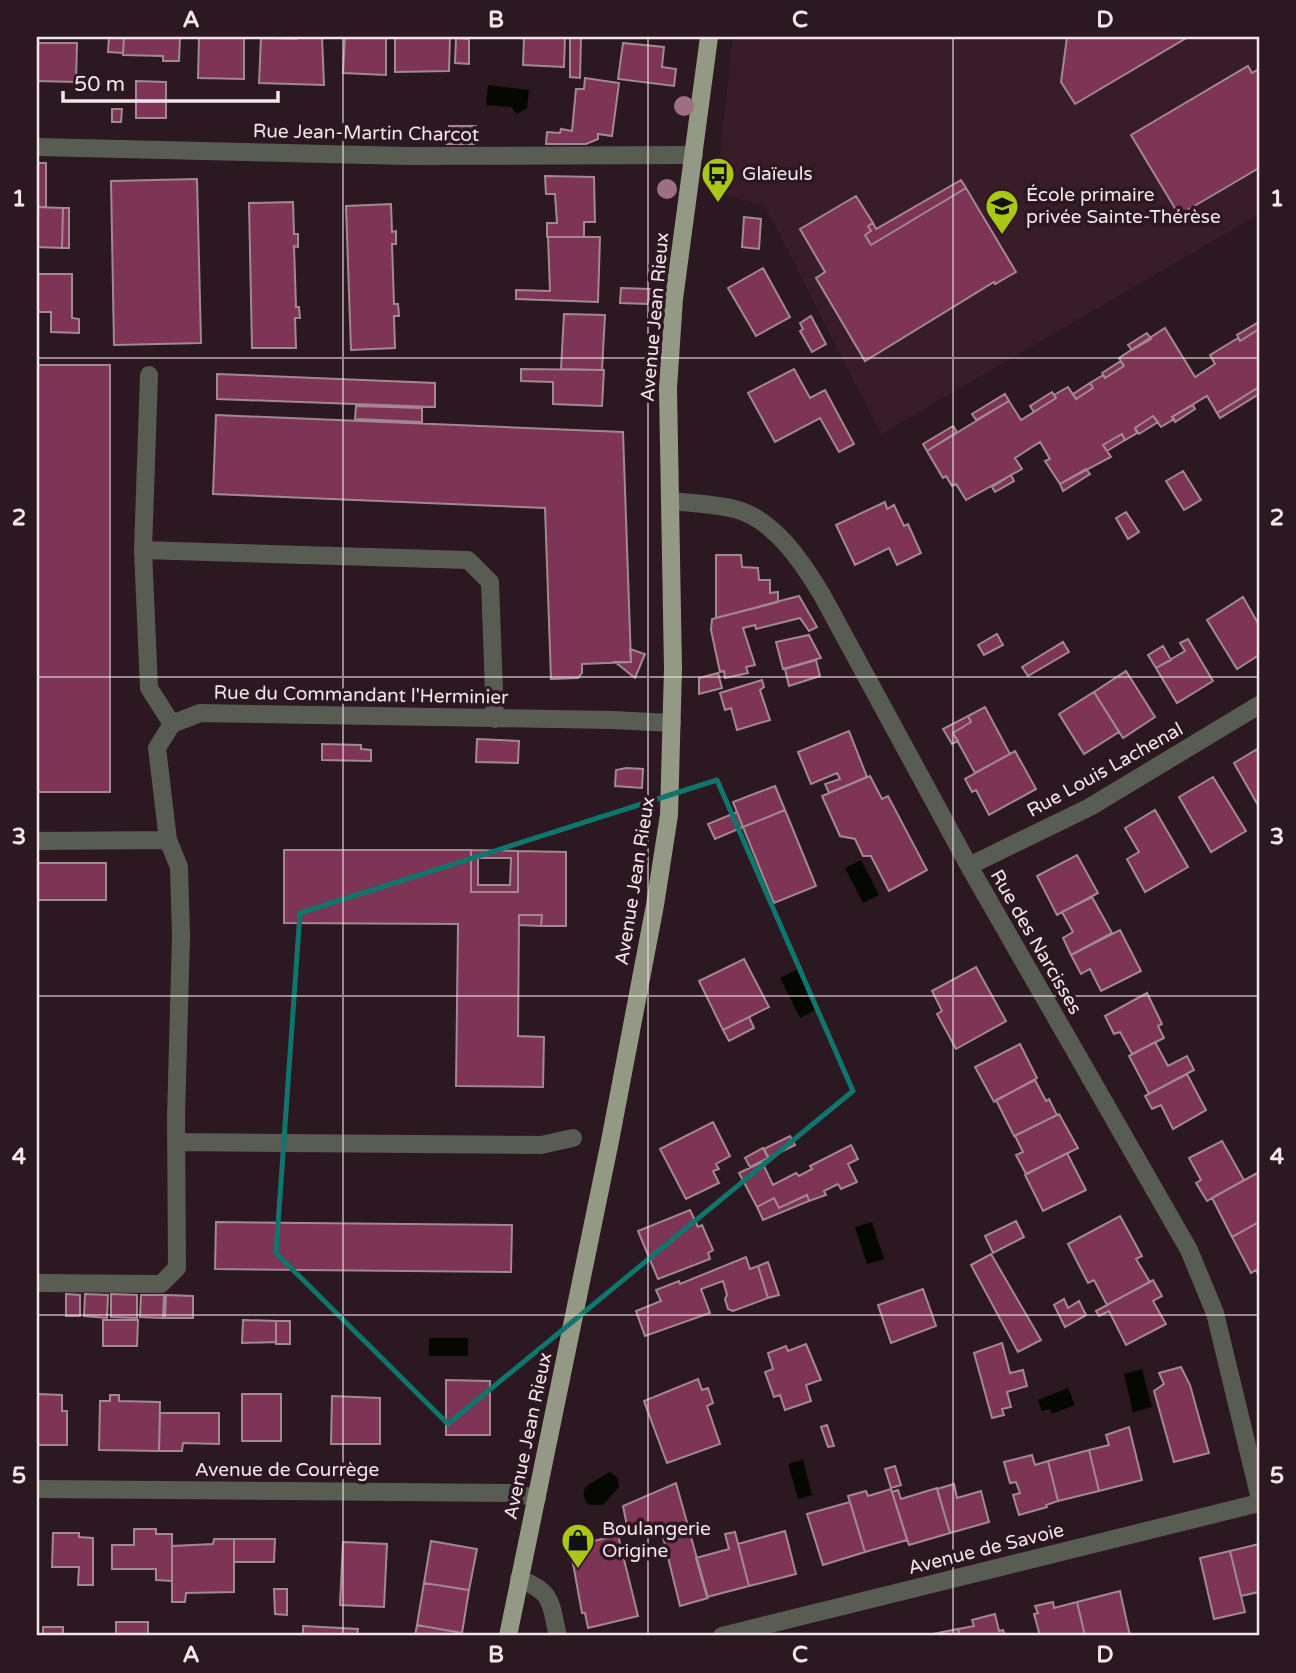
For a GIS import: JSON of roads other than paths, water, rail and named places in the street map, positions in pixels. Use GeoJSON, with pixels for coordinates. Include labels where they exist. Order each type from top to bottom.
{"type":"FeatureCollection","features":[{"type":"Feature","properties":{"kind":"main road","name":"Avenue Jean Rieux"},"geometry":{"type":"LineString","coordinates":[[508,1636],[655,905],[669,814],[672,723],[668,388],[674,299],[709,37]]}},
{"type":"Feature","properties":{"kind":"street","name":"Rue Jean-Martin Charcot"},"geometry":{"type":"LineString","coordinates":[[37,147],[408,156],[694,155]]}},
{"type":"Feature","properties":{"kind":"street"},"geometry":{"type":"LineString","coordinates":[[37,1283],[161,1284],[177,1268],[176,1142],[181,936],[179,867],[168,839],[157,748],[172,724],[149,688],[143,550],[149,375]]}},
{"type":"Feature","properties":{"kind":"street","name":"Rue des Narcisses"},"geometry":{"type":"LineString","coordinates":[[670,501],[737,510],[757,520],[783,540],[800,559],[822,595],[969,866],[1189,1250],[1215,1313],[1259,1495]]}},
{"type":"Feature","properties":{"kind":"street"},"geometry":{"type":"LineString","coordinates":[[143,550],[468,560],[489,582],[495,719]]}},
{"type":"Feature","properties":{"kind":"street","name":"Rue Louis Lachenal"},"geometry":{"type":"LineString","coordinates":[[969,866],[1090,807],[1259,705]]}},
{"type":"Feature","properties":{"kind":"street","name":"Rue du Commandant l'Herminier"},"geometry":{"type":"LineString","coordinates":[[172,724],[200,713],[672,723]]}},
{"type":"Feature","properties":{"kind":"street"},"geometry":{"type":"LineString","coordinates":[[37,841],[168,839]]}},
{"type":"Feature","properties":{"kind":"street"},"geometry":{"type":"LineString","coordinates":[[176,1142],[541,1145],[573,1138]]}},
{"type":"Feature","properties":{"kind":"street","name":"Avenue de Courrège"},"geometry":{"type":"LineString","coordinates":[[37,1489],[512,1493],[537,1498]]}},
{"type":"Feature","properties":{"kind":"street","name":"Avenue de Savoie"},"geometry":{"type":"LineString","coordinates":[[722,1636],[1259,1503]]}},
{"type":"Feature","properties":{"kind":"street"},"geometry":{"type":"LineString","coordinates":[[519,1579],[539,1587],[545,1593],[550,1602],[558,1636]]}},
{"type":"Feature","properties":{"kind":"place","name":"Glaïeuls"},"geometry":{"type":"Point","coordinates":[718,204]}},
{"type":"Feature","properties":{"kind":"place","name":"École primaire privée Sainte-Thérèse"},"geometry":{"type":"Point","coordinates":[1002,236]}},
{"type":"Feature","properties":{"kind":"place","name":"Boulangerie Origine"},"geometry":{"type":"Point","coordinates":[578,1570]}}]}
